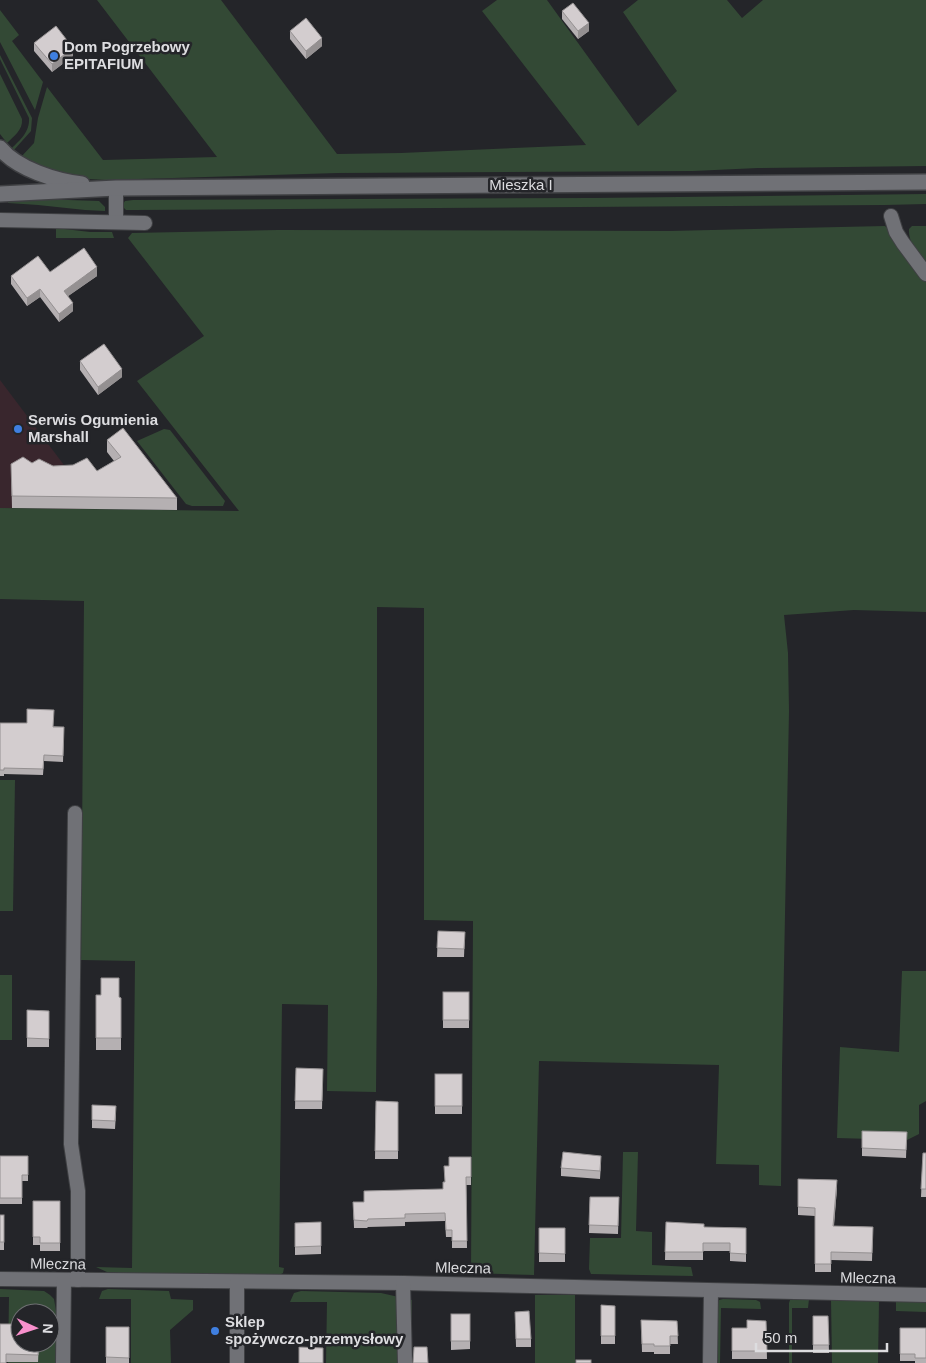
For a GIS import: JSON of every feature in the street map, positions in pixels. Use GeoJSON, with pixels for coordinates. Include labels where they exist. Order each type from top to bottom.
{"type":"FeatureCollection","features":[{"type":"Feature","properties":{"kind":"street"},"geometry":{"type":"LineString","coordinates":[[0,148],[8,156],[24,166],[42,174],[72,183],[116,188]]}},
{"type":"Feature","properties":{"kind":"street","name":"Mieszka I"},"geometry":{"type":"LineString","coordinates":[[116,188],[926,182]]}},
{"type":"Feature","properties":{"kind":"street"},"geometry":{"type":"LineString","coordinates":[[0,194],[116,188]]}},
{"type":"Feature","properties":{"kind":"street"},"geometry":{"type":"LineString","coordinates":[[116,188],[116,222]]}},
{"type":"Feature","properties":{"kind":"street"},"geometry":{"type":"LineString","coordinates":[[891,216],[896,232],[926,274]]}},
{"type":"Feature","properties":{"kind":"street"},"geometry":{"type":"LineString","coordinates":[[0,220],[145,223]]}},
{"type":"Feature","properties":{"kind":"street"},"geometry":{"type":"LineString","coordinates":[[63,1363],[78,1191],[72,1144],[75,813]]}},
{"type":"Feature","properties":{"kind":"street","name":"Mleczna"},"geometry":{"type":"LineString","coordinates":[[0,1279],[403,1283],[926,1295]]}},
{"type":"Feature","properties":{"kind":"street"},"geometry":{"type":"LineString","coordinates":[[237,1282],[237,1363]]}},
{"type":"Feature","properties":{"kind":"street"},"geometry":{"type":"LineString","coordinates":[[403,1283],[405,1363]]}},
{"type":"Feature","properties":{"kind":"street"},"geometry":{"type":"LineString","coordinates":[[710,1363],[711,1291]]}},
{"type":"Feature","properties":{"kind":"shaded area","name":"Serwis Ogumienia Marshall"},"geometry":{"type":"Polygon","coordinates":[[[0,380],[73,477],[100,509],[0,508],[0,380]]]}},
{"type":"Feature","properties":{"kind":"green space"},"geometry":{"type":"Polygon","coordinates":[[[97,0],[221,0],[337,154],[586,145],[482,11],[497,0],[547,0],[638,126],[677,91],[623,12],[638,0],[727,0],[742,18],[763,0],[926,0],[926,166],[758,168],[693,171],[338,173],[106,180],[59,175],[21,157],[34,143],[38,118],[47,87],[103,160],[217,157],[97,0]]]}},
{"type":"Feature","properties":{"kind":"green space"},"geometry":{"type":"Polygon","coordinates":[[[0,10],[19,35],[12,41],[43,82],[35,110],[0,42],[0,10]]]}},
{"type":"Feature","properties":{"kind":"green space"},"geometry":{"type":"Polygon","coordinates":[[[0,55],[32,118],[31,131],[13,151],[11,149],[26,132],[29,118],[0,59],[0,55]]]}},
{"type":"Feature","properties":{"kind":"green space"},"geometry":{"type":"Polygon","coordinates":[[[0,74],[22,119],[20,130],[7,143],[0,134],[0,74]]]}},
{"type":"Feature","properties":{"kind":"green space"},"geometry":{"type":"Polygon","coordinates":[[[926,194],[926,204],[885,205],[133,210],[126,210],[122,206],[125,201],[133,200],[926,194]]]}},
{"type":"Feature","properties":{"kind":"green space"},"geometry":{"type":"Polygon","coordinates":[[[8,198],[99,201],[105,207],[105,211],[8,203],[8,198]]]}},
{"type":"Feature","properties":{"kind":"green space"},"geometry":{"type":"Polygon","coordinates":[[[885,226],[926,282],[926,612],[854,610],[784,615],[788,653],[789,711],[781,1186],[759,1185],[759,1165],[716,1164],[719,1065],[539,1061],[534,1275],[471,1273],[473,921],[424,920],[424,608],[377,607],[376,1092],[327,1091],[328,1005],[282,1004],[279,1267],[284,1268],[283,1273],[277,1276],[132,1274],[107,1272],[96,1267],[132,1268],[135,961],[81,960],[84,601],[0,599],[0,508],[239,511],[137,381],[204,336],[128,238],[132,233],[278,230],[670,231],[885,226]]]}},
{"type":"Feature","properties":{"kind":"green space"},"geometry":{"type":"Polygon","coordinates":[[[912,226],[926,226],[926,263],[910,239],[909,229],[912,226]]]}},
{"type":"Feature","properties":{"kind":"green space"},"geometry":{"type":"Polygon","coordinates":[[[56,228],[90,232],[112,232],[114,238],[56,238],[56,228]]]}},
{"type":"Feature","properties":{"kind":"green space"},"geometry":{"type":"Polygon","coordinates":[[[164,429],[170,430],[225,501],[223,506],[192,506],[186,504],[137,441],[164,429]]]}},
{"type":"Feature","properties":{"kind":"green space"},"geometry":{"type":"Polygon","coordinates":[[[0,780],[15,780],[13,911],[0,911],[0,780]]]}},
{"type":"Feature","properties":{"kind":"green space"},"geometry":{"type":"Polygon","coordinates":[[[902,971],[926,971],[926,1101],[919,1105],[919,1134],[907,1140],[837,1138],[840,1047],[899,1052],[902,971]]]}},
{"type":"Feature","properties":{"kind":"green space"},"geometry":{"type":"Polygon","coordinates":[[[0,975],[12,975],[12,1040],[0,1040],[0,975]]]}},
{"type":"Feature","properties":{"kind":"green space"},"geometry":{"type":"Polygon","coordinates":[[[623,1152],[638,1152],[636,1231],[652,1232],[652,1265],[691,1267],[693,1276],[591,1274],[589,1269],[590,1238],[621,1238],[623,1152]]]}},
{"type":"Feature","properties":{"kind":"green space"},"geometry":{"type":"Polygon","coordinates":[[[0,1289],[44,1291],[54,1299],[55,1303],[10,1303],[10,1353],[56,1353],[56,1363],[8,1363],[9,1297],[0,1297],[0,1289]]]}},
{"type":"Feature","properties":{"kind":"green space"},"geometry":{"type":"Polygon","coordinates":[[[108,1289],[169,1291],[171,1299],[193,1300],[193,1310],[170,1330],[171,1363],[131,1363],[131,1299],[99,1299],[102,1291],[108,1289]]]}},
{"type":"Feature","properties":{"kind":"green space"},"geometry":{"type":"Polygon","coordinates":[[[301,1291],[381,1293],[412,1300],[412,1363],[326,1363],[327,1302],[290,1302],[294,1293],[301,1291]]]}},
{"type":"Feature","properties":{"kind":"green space"},"geometry":{"type":"Polygon","coordinates":[[[535,1295],[575,1295],[575,1363],[535,1363],[535,1295]]]}},
{"type":"Feature","properties":{"kind":"green space"},"geometry":{"type":"Polygon","coordinates":[[[809,1299],[808,1308],[792,1308],[792,1363],[789,1363],[789,1303],[790,1300],[809,1299]]]}},
{"type":"Feature","properties":{"kind":"green space"},"geometry":{"type":"Polygon","coordinates":[[[719,1300],[756,1300],[760,1302],[761,1309],[721,1308],[720,1363],[717,1363],[717,1304],[719,1300]]]}},
{"type":"Feature","properties":{"kind":"green space"},"geometry":{"type":"Polygon","coordinates":[[[831,1300],[879,1301],[878,1363],[832,1363],[831,1300]]]}},
{"type":"Feature","properties":{"kind":"green space"},"geometry":{"type":"Polygon","coordinates":[[[896,1301],[926,1302],[926,1312],[896,1311],[896,1301]]]}},
{"type":"Feature","properties":{"kind":"building"},"geometry":{"type":"Polygon","coordinates":[[[573,3],[589,23],[578,31],[562,11],[573,3]]]}},
{"type":"Feature","properties":{"kind":"building"},"geometry":{"type":"Polygon","coordinates":[[[306,18],[322,38],[306,51],[290,31],[306,18]]]}},
{"type":"Feature","properties":{"kind":"building"},"geometry":{"type":"Polygon","coordinates":[[[56,26],[73,48],[52,64],[34,43],[56,26]]]}},
{"type":"Feature","properties":{"kind":"building"},"geometry":{"type":"Polygon","coordinates":[[[84,248],[97,267],[64,291],[73,303],[59,314],[40,289],[27,298],[11,276],[38,256],[50,272],[84,248]]]}},
{"type":"Feature","properties":{"kind":"building"},"geometry":{"type":"Polygon","coordinates":[[[104,344],[122,369],[98,387],[80,361],[104,344]]]}},
{"type":"Feature","properties":{"kind":"building"},"geometry":{"type":"Polygon","coordinates":[[[123,428],[177,498],[12,496],[11,464],[23,457],[32,463],[39,459],[53,466],[73,465],[87,458],[97,471],[121,457],[107,440],[123,428]]]}},
{"type":"Feature","properties":{"kind":"building"},"geometry":{"type":"Polygon","coordinates":[[[27,709],[54,710],[53,727],[64,727],[63,756],[44,755],[43,769],[4,768],[4,770],[0,770],[0,723],[27,723],[27,709]]]}},
{"type":"Feature","properties":{"kind":"building"},"geometry":{"type":"Polygon","coordinates":[[[438,931],[465,932],[464,949],[437,948],[438,931]]]}},
{"type":"Feature","properties":{"kind":"building"},"geometry":{"type":"Polygon","coordinates":[[[101,978],[119,978],[121,1038],[96,1038],[96,995],[101,995],[101,978]]]}},
{"type":"Feature","properties":{"kind":"building"},"geometry":{"type":"Polygon","coordinates":[[[443,992],[469,992],[469,1020],[443,1020],[443,992]]]}},
{"type":"Feature","properties":{"kind":"building"},"geometry":{"type":"Polygon","coordinates":[[[27,1010],[49,1011],[49,1039],[27,1038],[27,1010]]]}},
{"type":"Feature","properties":{"kind":"building"},"geometry":{"type":"Polygon","coordinates":[[[296,1068],[323,1069],[322,1101],[295,1101],[296,1068]]]}},
{"type":"Feature","properties":{"kind":"building"},"geometry":{"type":"Polygon","coordinates":[[[435,1074],[462,1074],[462,1106],[435,1106],[435,1074]]]}},
{"type":"Feature","properties":{"kind":"building"},"geometry":{"type":"Polygon","coordinates":[[[376,1101],[398,1102],[398,1151],[375,1151],[376,1101]]]}},
{"type":"Feature","properties":{"kind":"building"},"geometry":{"type":"Polygon","coordinates":[[[92,1105],[116,1106],[115,1121],[92,1120],[92,1105]]]}},
{"type":"Feature","properties":{"kind":"building"},"geometry":{"type":"Polygon","coordinates":[[[862,1131],[907,1132],[906,1150],[862,1148],[862,1131]]]}},
{"type":"Feature","properties":{"kind":"building"},"geometry":{"type":"Polygon","coordinates":[[[563,1152],[601,1156],[600,1171],[561,1168],[563,1152]]]}},
{"type":"Feature","properties":{"kind":"building"},"geometry":{"type":"Polygon","coordinates":[[[923,1153],[926,1153],[926,1189],[921,1189],[923,1153]]]}},
{"type":"Feature","properties":{"kind":"building"},"geometry":{"type":"Polygon","coordinates":[[[0,1156],[28,1156],[28,1175],[22,1175],[22,1198],[0,1198],[0,1156]]]}},
{"type":"Feature","properties":{"kind":"building"},"geometry":{"type":"Polygon","coordinates":[[[449,1157],[471,1157],[471,1177],[466,1177],[467,1241],[452,1241],[452,1230],[446,1230],[445,1213],[405,1214],[405,1218],[368,1219],[367,1221],[354,1220],[353,1202],[364,1202],[364,1191],[443,1189],[443,1182],[445,1182],[444,1166],[449,1166],[449,1157]]]}},
{"type":"Feature","properties":{"kind":"building"},"geometry":{"type":"Polygon","coordinates":[[[798,1179],[837,1180],[833,1226],[873,1227],[872,1253],[831,1252],[831,1264],[815,1264],[815,1208],[798,1207],[798,1179]]]}},
{"type":"Feature","properties":{"kind":"building"},"geometry":{"type":"Polygon","coordinates":[[[590,1197],[619,1197],[618,1226],[589,1225],[590,1197]]]}},
{"type":"Feature","properties":{"kind":"building"},"geometry":{"type":"Polygon","coordinates":[[[33,1201],[60,1201],[60,1243],[40,1243],[40,1237],[33,1237],[33,1201]]]}},
{"type":"Feature","properties":{"kind":"building"},"geometry":{"type":"Polygon","coordinates":[[[0,1215],[4,1215],[4,1242],[0,1242],[0,1215]]]}},
{"type":"Feature","properties":{"kind":"building"},"geometry":{"type":"Polygon","coordinates":[[[321,1222],[321,1246],[295,1247],[295,1223],[321,1222]]]}},
{"type":"Feature","properties":{"kind":"building"},"geometry":{"type":"Polygon","coordinates":[[[666,1222],[704,1224],[704,1227],[746,1228],[746,1254],[730,1253],[730,1243],[703,1243],[703,1252],[665,1252],[666,1222]]]}},
{"type":"Feature","properties":{"kind":"building"},"geometry":{"type":"Polygon","coordinates":[[[539,1228],[565,1228],[565,1254],[539,1253],[539,1228]]]}},
{"type":"Feature","properties":{"kind":"building"},"geometry":{"type":"Polygon","coordinates":[[[601,1305],[615,1306],[615,1336],[601,1336],[601,1305]]]}},
{"type":"Feature","properties":{"kind":"building"},"geometry":{"type":"Polygon","coordinates":[[[529,1311],[531,1339],[516,1339],[515,1312],[529,1311]]]}},
{"type":"Feature","properties":{"kind":"building"},"geometry":{"type":"Polygon","coordinates":[[[451,1314],[470,1314],[470,1341],[451,1341],[451,1314]]]}},
{"type":"Feature","properties":{"kind":"building"},"geometry":{"type":"Polygon","coordinates":[[[813,1316],[828,1316],[829,1345],[813,1345],[813,1316]]]}},
{"type":"Feature","properties":{"kind":"building"},"geometry":{"type":"Polygon","coordinates":[[[641,1320],[677,1321],[678,1336],[670,1336],[670,1346],[642,1344],[641,1320]]]}},
{"type":"Feature","properties":{"kind":"building"},"geometry":{"type":"Polygon","coordinates":[[[747,1320],[766,1321],[767,1351],[732,1351],[732,1328],[747,1328],[747,1320]]]}},
{"type":"Feature","properties":{"kind":"building"},"geometry":{"type":"Polygon","coordinates":[[[0,1324],[10,1324],[10,1353],[38,1353],[38,1355],[6,1354],[6,1363],[0,1363],[0,1324]]]}},
{"type":"Feature","properties":{"kind":"building"},"geometry":{"type":"Polygon","coordinates":[[[106,1327],[129,1327],[129,1358],[106,1357],[106,1327]]]}},
{"type":"Feature","properties":{"kind":"building"},"geometry":{"type":"Polygon","coordinates":[[[900,1328],[926,1328],[926,1358],[915,1358],[915,1354],[900,1354],[900,1328]]]}},
{"type":"Feature","properties":{"kind":"building"},"geometry":{"type":"Polygon","coordinates":[[[299,1347],[323,1348],[323,1363],[299,1363],[299,1347]]]}},
{"type":"Feature","properties":{"kind":"building"},"geometry":{"type":"Polygon","coordinates":[[[414,1347],[427,1347],[428,1363],[413,1363],[414,1347]]]}},
{"type":"Feature","properties":{"kind":"building"},"geometry":{"type":"Polygon","coordinates":[[[576,1360],[591,1360],[591,1363],[576,1363],[576,1360]]]}},
{"type":"Feature","properties":{"kind":"place","name":"Dom Pogrzebowy EPITAFIUM"},"geometry":{"type":"Point","coordinates":[54,56]}},
{"type":"Feature","properties":{"kind":"place","name":"Serwis Ogumienia Marshall"},"geometry":{"type":"Point","coordinates":[18,429]}},
{"type":"Feature","properties":{"kind":"place","name":"Sklep spożywczo-przemysłowy"},"geometry":{"type":"Point","coordinates":[215,1331]}}]}
